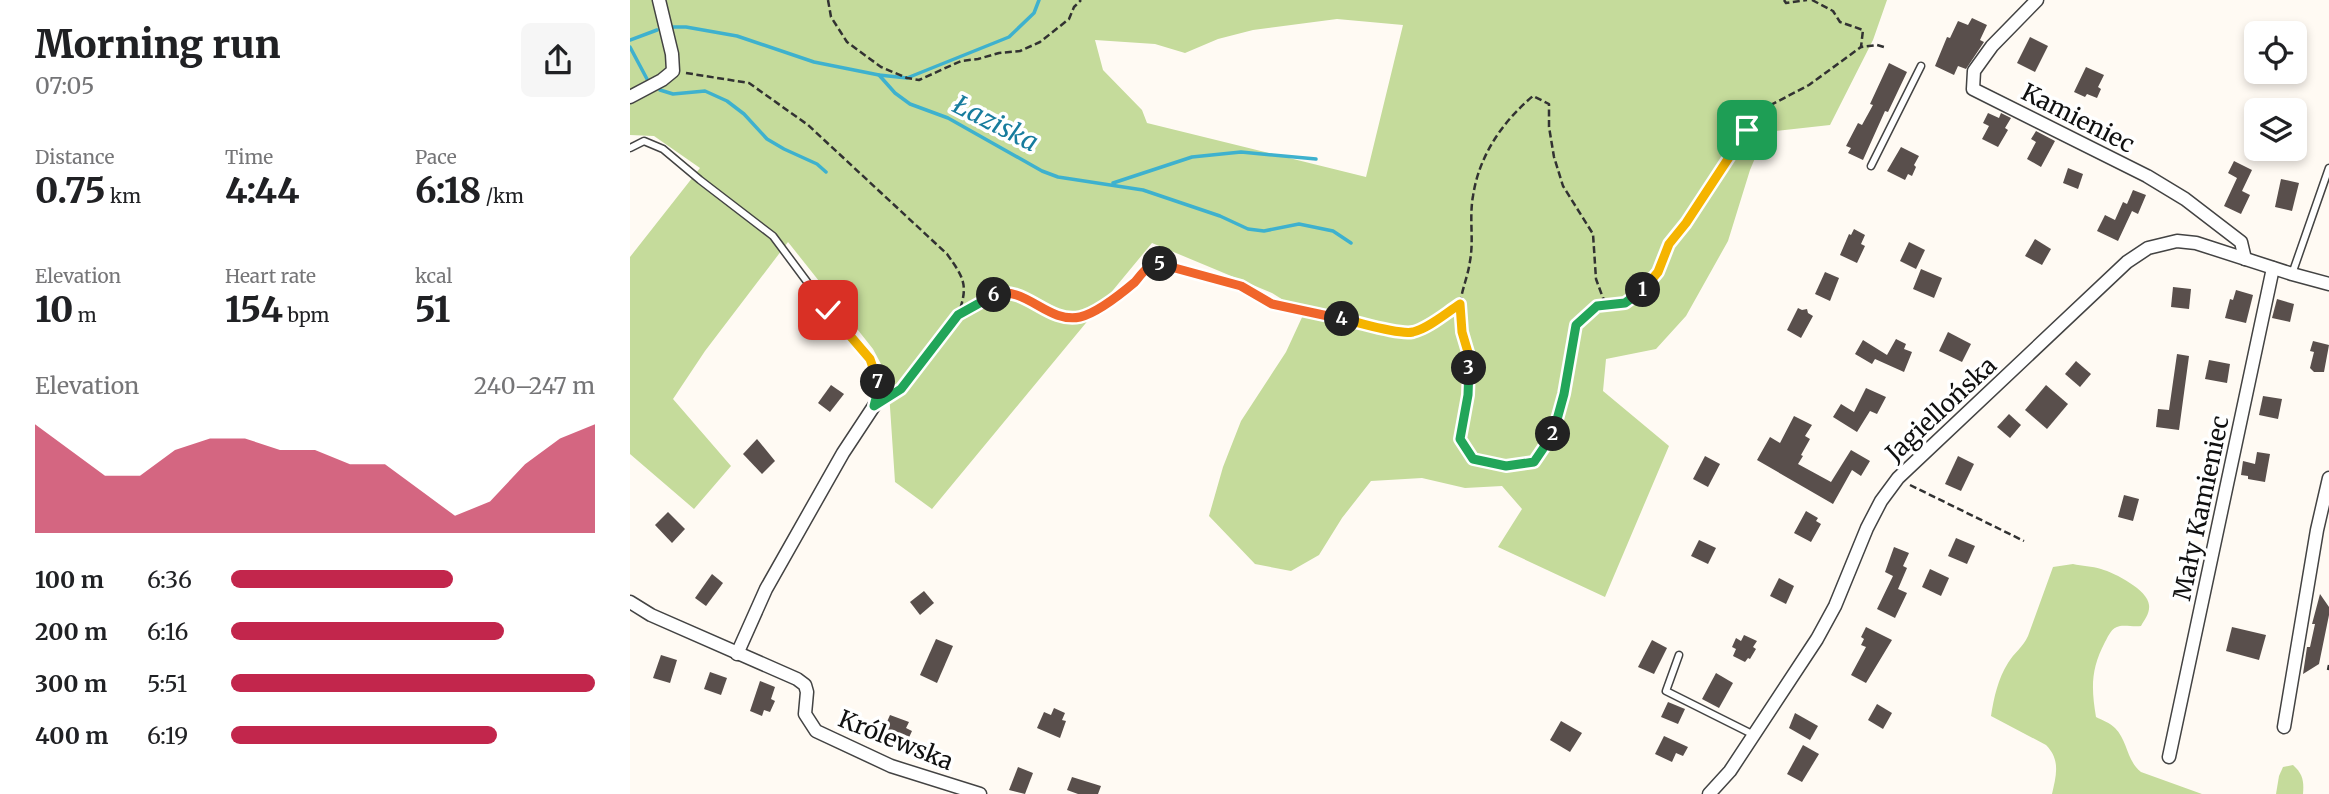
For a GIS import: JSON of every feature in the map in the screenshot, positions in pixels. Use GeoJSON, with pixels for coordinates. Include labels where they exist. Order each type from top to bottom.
{"type":"FeatureCollection","features":[{"type":"Feature","properties":{"kind":"street"},"geometry":{"type":"LineString","coordinates":[[630,97],[673,71],[672,54],[659,0]]}},
{"type":"Feature","properties":{"kind":"street","name":"Kamieniec"},"geometry":{"type":"LineString","coordinates":[[2037,0],[1992,46],[1974,71],[1973,89],[2147,176],[2186,199],[2241,242],[2245,259]]}},
{"type":"Feature","properties":{"kind":"street","name":"Jagiellońska"},"geometry":{"type":"LineString","coordinates":[[1709,794],[1730,771],[1817,639],[1835,606],[1867,528],[1881,501],[1898,478],[2127,262],[2148,248],[2177,242],[2196,243],[2329,284]]}},
{"type":"Feature","properties":{"kind":"street","name":"Mały Kamieniec"},"geometry":{"type":"LineString","coordinates":[[2169,757],[2273,268]]}},
{"type":"Feature","properties":{"kind":"street"},"geometry":{"type":"LineString","coordinates":[[630,601],[651,615],[737,654],[766,590],[843,453],[874,406]]}},
{"type":"Feature","properties":{"kind":"street"},"geometry":{"type":"LineString","coordinates":[[2284,727],[2329,478]]}},
{"type":"Feature","properties":{"kind":"street","name":"Królewska"},"geometry":{"type":"LineString","coordinates":[[737,654],[805,684],[805,714],[816,731],[891,766],[980,794]]}},
{"type":"Feature","properties":{"kind":"lane"},"geometry":{"type":"LineString","coordinates":[[1871,166],[1921,66]]}},
{"type":"Feature","properties":{"kind":"lane"},"geometry":{"type":"LineString","coordinates":[[630,148],[644,141],[663,149],[774,236],[828,310],[870,359],[879,386],[874,406]]}},
{"type":"Feature","properties":{"kind":"lane"},"geometry":{"type":"LineString","coordinates":[[2292,274],[2329,168]]}},
{"type":"Feature","properties":{"kind":"lane"},"geometry":{"type":"LineString","coordinates":[[1679,655],[1666,691],[1754,734]]}},
{"type":"Feature","properties":{"kind":"path"},"geometry":{"type":"LineString","coordinates":[[828,0],[831,17],[847,42],[881,67],[919,80],[961,61],[999,52],[1020,51],[1040,42],[1069,19],[1074,7],[1081,0]]}},
{"type":"Feature","properties":{"kind":"path"},"geometry":{"type":"LineString","coordinates":[[1784,0],[1786,3],[1807,0]]}},
{"type":"Feature","properties":{"kind":"path"},"geometry":{"type":"LineString","coordinates":[[1812,0],[1833,10],[1840,22],[1863,30],[1861,47]]}},
{"type":"Feature","properties":{"kind":"path"},"geometry":{"type":"LineString","coordinates":[[1610,304],[1603,298],[1596,279],[1593,234],[1563,186],[1554,157],[1549,127],[1549,104],[1533,96],[1513,113],[1485,154],[1473,196],[1470,262],[1460,304],[1462,332],[1470,359],[1468,395],[1460,439],[1473,459],[1506,466],[1534,462],[1556,431],[1576,325],[1597,306],[1625,303],[1640,294],[1658,272],[1669,244],[1686,223],[1747,130],[1767,107],[1809,85],[1861,47],[1887,48]]}},
{"type":"Feature","properties":{"kind":"path"},"geometry":{"type":"LineString","coordinates":[[673,71],[749,83],[808,125],[947,254],[964,278],[963,301],[958,315],[901,389],[874,406]]}},
{"type":"Feature","properties":{"kind":"path"},"geometry":{"type":"LineString","coordinates":[[958,315],[998,293],[1010,293],[1055,316],[1066,319],[1084,316],[1127,289],[1148,267],[1163,264],[1241,286],[1272,304],[1412,332],[1460,304]]}},
{"type":"Feature","properties":{"kind":"path"},"geometry":{"type":"LineString","coordinates":[[1898,478],[2024,541]]}},
{"type":"Feature","properties":{"kind":"path"},"geometry":{"type":"LineString","coordinates":[[2328,670],[2329,665]]}},
{"type":"Feature","properties":{"kind":"green space"},"geometry":{"type":"Polygon","coordinates":[[[630,0],[1887,0],[1873,40],[1830,125],[1766,132],[1750,170],[1728,241],[1686,316],[1656,349],[1606,359],[1603,391],[1669,446],[1605,597],[1498,547],[1522,509],[1502,486],[1465,488],[1422,478],[1371,481],[1342,518],[1319,555],[1291,571],[1255,564],[1209,516],[1223,467],[1241,421],[1286,352],[1304,313],[1272,293],[1152,243],[932,509],[895,482],[888,377],[873,349],[788,242],[705,351],[673,399],[731,466],[694,509],[630,454],[630,257],[700,168],[654,136],[630,135],[630,0]],[[1337,19],[1253,30],[1218,39],[1185,53],[1155,44],[1095,40],[1103,70],[1142,110],[1147,123],[1366,177],[1403,25],[1337,19]]]}},
{"type":"Feature","properties":{"kind":"green space"},"geometry":{"type":"Polygon","coordinates":[[[2073,564],[2098,568],[2122,578],[2143,594],[2149,605],[2141,626],[2114,628],[2100,652],[2093,678],[2096,717],[2115,728],[2132,762],[2141,772],[2202,794],[2052,794],[2056,762],[2051,751],[2046,745],[1991,716],[2002,675],[2010,659],[2028,636],[2053,567],[2073,564]]]}},
{"type":"Feature","properties":{"kind":"green space"},"geometry":{"type":"Polygon","coordinates":[[[2293,765],[2302,778],[2303,794],[2276,794],[2283,767],[2293,765]]]}},
{"type":"Feature","properties":{"kind":"building"},"geometry":{"type":"Polygon","coordinates":[[[1972,18],[1987,25],[1980,40],[1984,42],[1966,69],[1958,66],[1954,75],[1935,66],[1947,37],[1950,38],[1958,21],[1968,25],[1972,18]]]}},
{"type":"Feature","properties":{"kind":"building"},"geometry":{"type":"Polygon","coordinates":[[[2030,37],[2048,46],[2035,72],[2017,63],[2030,37]]]}},
{"type":"Feature","properties":{"kind":"building"},"geometry":{"type":"Polygon","coordinates":[[[1889,63],[1907,72],[1888,112],[1885,111],[1863,160],[1848,153],[1851,148],[1846,146],[1858,123],[1862,125],[1873,105],[1870,104],[1889,63]]]}},
{"type":"Feature","properties":{"kind":"building"},"geometry":{"type":"Polygon","coordinates":[[[2086,67],[2104,75],[2098,87],[2101,89],[2097,98],[2074,92],[2086,67]]]}},
{"type":"Feature","properties":{"kind":"building"},"geometry":{"type":"Polygon","coordinates":[[[1988,113],[1999,118],[2001,113],[2011,118],[2005,128],[2008,130],[1998,147],[1982,139],[1989,126],[1983,123],[1988,113]]]}},
{"type":"Feature","properties":{"kind":"building"},"geometry":{"type":"Polygon","coordinates":[[[2036,131],[2055,141],[2041,167],[2027,159],[2036,142],[2031,139],[2036,131]]]}},
{"type":"Feature","properties":{"kind":"building"},"geometry":{"type":"Polygon","coordinates":[[[1901,147],[1919,156],[1912,176],[1908,174],[1905,180],[1887,171],[1901,147]]]}},
{"type":"Feature","properties":{"kind":"building"},"geometry":{"type":"Polygon","coordinates":[[[2234,161],[2252,170],[2242,191],[2250,195],[2241,214],[2224,206],[2237,178],[2228,173],[2234,161]]]}},
{"type":"Feature","properties":{"kind":"building"},"geometry":{"type":"Polygon","coordinates":[[[2068,168],[2083,174],[2078,189],[2063,183],[2068,168]]]}},
{"type":"Feature","properties":{"kind":"building"},"geometry":{"type":"Polygon","coordinates":[[[2281,179],[2299,183],[2292,211],[2275,207],[2281,179]]]}},
{"type":"Feature","properties":{"kind":"building"},"geometry":{"type":"Polygon","coordinates":[[[2133,190],[2146,195],[2138,214],[2132,211],[2118,241],[2097,231],[2105,215],[2115,220],[2123,202],[2127,204],[2133,190]]]}},
{"type":"Feature","properties":{"kind":"building"},"geometry":{"type":"Polygon","coordinates":[[[1854,229],[1865,235],[1861,244],[1865,246],[1857,263],[1840,255],[1854,229]]]}},
{"type":"Feature","properties":{"kind":"building"},"geometry":{"type":"Polygon","coordinates":[[[2035,239],[2051,249],[2042,265],[2025,256],[2035,239]]]}},
{"type":"Feature","properties":{"kind":"building"},"geometry":{"type":"Polygon","coordinates":[[[1909,242],[1925,250],[1916,269],[1900,261],[1909,242]]]}},
{"type":"Feature","properties":{"kind":"building"},"geometry":{"type":"Polygon","coordinates":[[[1921,269],[1942,278],[1934,298],[1913,289],[1921,269]]]}},
{"type":"Feature","properties":{"kind":"building"},"geometry":{"type":"Polygon","coordinates":[[[1825,272],[1839,278],[1830,301],[1815,294],[1825,272]]]}},
{"type":"Feature","properties":{"kind":"building"},"geometry":{"type":"Polygon","coordinates":[[[2173,287],[2191,289],[2189,309],[2171,307],[2173,287]]]}},
{"type":"Feature","properties":{"kind":"building"},"geometry":{"type":"Polygon","coordinates":[[[2236,290],[2253,295],[2246,323],[2225,318],[2230,299],[2233,300],[2236,290]]]}},
{"type":"Feature","properties":{"kind":"building"},"geometry":{"type":"Polygon","coordinates":[[[2277,299],[2294,304],[2290,322],[2272,318],[2277,299]]]}},
{"type":"Feature","properties":{"kind":"building"},"geometry":{"type":"Polygon","coordinates":[[[1798,308],[1807,309],[1813,316],[1801,338],[1787,330],[1798,308]]]}},
{"type":"Feature","properties":{"kind":"building"},"geometry":{"type":"Polygon","coordinates":[[[1948,332],[1971,344],[1962,362],[1939,351],[1948,332]]]}},
{"type":"Feature","properties":{"kind":"building"},"geometry":{"type":"Polygon","coordinates":[[[1896,339],[1906,344],[1904,349],[1912,352],[1904,372],[1875,359],[1872,364],[1855,354],[1863,340],[1887,355],[1896,339]]]}},
{"type":"Feature","properties":{"kind":"building"},"geometry":{"type":"Polygon","coordinates":[[[2313,341],[2329,345],[2324,372],[2314,372],[2310,368],[2314,352],[2310,351],[2313,341]]]}},
{"type":"Feature","properties":{"kind":"building"},"geometry":{"type":"Polygon","coordinates":[[[2177,354],[2189,356],[2179,430],[2156,427],[2158,409],[2169,410],[2177,354]]]}},
{"type":"Feature","properties":{"kind":"building"},"geometry":{"type":"Polygon","coordinates":[[[2209,360],[2230,364],[2227,383],[2205,379],[2209,360]]]}},
{"type":"Feature","properties":{"kind":"building"},"geometry":{"type":"Polygon","coordinates":[[[2076,361],[2091,374],[2080,387],[2065,374],[2076,361]]]}},
{"type":"Feature","properties":{"kind":"building"},"geometry":{"type":"Polygon","coordinates":[[[831,385],[844,394],[830,412],[818,403],[831,385]]]}},
{"type":"Feature","properties":{"kind":"building"},"geometry":{"type":"Polygon","coordinates":[[[2046,385],[2068,404],[2047,429],[2025,410],[2046,385]]]}},
{"type":"Feature","properties":{"kind":"building"},"geometry":{"type":"Polygon","coordinates":[[[1866,388],[1886,397],[1877,414],[1870,411],[1857,432],[1833,417],[1841,404],[1854,412],[1866,388]]]}},
{"type":"Feature","properties":{"kind":"building"},"geometry":{"type":"Polygon","coordinates":[[[2263,396],[2282,399],[2278,419],[2259,415],[2263,396]]]}},
{"type":"Feature","properties":{"kind":"building"},"geometry":{"type":"Polygon","coordinates":[[[2009,414],[2021,425],[2010,438],[1997,427],[2009,414]]]}},
{"type":"Feature","properties":{"kind":"building"},"geometry":{"type":"Polygon","coordinates":[[[1794,416],[1812,425],[1805,436],[1810,439],[1798,464],[1831,482],[1851,450],[1870,461],[1861,476],[1852,470],[1833,504],[1757,460],[1770,437],[1780,443],[1794,416]]]}},
{"type":"Feature","properties":{"kind":"building"},"geometry":{"type":"Polygon","coordinates":[[[757,439],[775,461],[762,474],[743,454],[757,439]]]}},
{"type":"Feature","properties":{"kind":"building"},"geometry":{"type":"Polygon","coordinates":[[[2257,452],[2270,454],[2265,482],[2241,475],[2243,461],[2255,464],[2257,452]]]}},
{"type":"Feature","properties":{"kind":"building"},"geometry":{"type":"Polygon","coordinates":[[[1705,456],[1720,464],[1708,487],[1693,479],[1705,456]]]}},
{"type":"Feature","properties":{"kind":"building"},"geometry":{"type":"Polygon","coordinates":[[[1958,456],[1974,464],[1961,491],[1945,484],[1958,456]]]}},
{"type":"Feature","properties":{"kind":"building"},"geometry":{"type":"Polygon","coordinates":[[[2124,495],[2139,499],[2133,521],[2118,517],[2124,495]]]}},
{"type":"Feature","properties":{"kind":"building"},"geometry":{"type":"Polygon","coordinates":[[[1806,511],[1818,518],[1816,521],[1821,524],[1811,542],[1794,533],[1806,511]]]}},
{"type":"Feature","properties":{"kind":"building"},"geometry":{"type":"Polygon","coordinates":[[[668,512],[685,529],[672,543],[655,525],[668,512]]]}},
{"type":"Feature","properties":{"kind":"building"},"geometry":{"type":"Polygon","coordinates":[[[1956,538],[1975,546],[1967,564],[1948,556],[1956,538]]]}},
{"type":"Feature","properties":{"kind":"building"},"geometry":{"type":"Polygon","coordinates":[[[1699,540],[1716,548],[1708,564],[1691,556],[1699,540]]]}},
{"type":"Feature","properties":{"kind":"building"},"geometry":{"type":"Polygon","coordinates":[[[1894,547],[1909,553],[1903,566],[1907,568],[1898,589],[1907,593],[1895,618],[1877,609],[1893,576],[1885,572],[1894,547]]]}},
{"type":"Feature","properties":{"kind":"building"},"geometry":{"type":"Polygon","coordinates":[[[1930,569],[1949,578],[1941,596],[1922,587],[1930,569]]]}},
{"type":"Feature","properties":{"kind":"building"},"geometry":{"type":"Polygon","coordinates":[[[712,574],[723,583],[706,606],[695,598],[712,574]]]}},
{"type":"Feature","properties":{"kind":"building"},"geometry":{"type":"Polygon","coordinates":[[[1779,578],[1794,586],[1786,604],[1770,596],[1779,578]]]}},
{"type":"Feature","properties":{"kind":"building"},"geometry":{"type":"Polygon","coordinates":[[[924,591],[934,603],[920,615],[910,602],[924,591]]]}},
{"type":"Feature","properties":{"kind":"building"},"geometry":{"type":"Polygon","coordinates":[[[2320,594],[2329,607],[2329,615],[2319,664],[2303,674],[2307,647],[2310,647],[2315,624],[2312,624],[2320,594]]]}},
{"type":"Feature","properties":{"kind":"building"},"geometry":{"type":"Polygon","coordinates":[[[1866,627],[1892,640],[1866,683],[1851,675],[1866,647],[1861,645],[1864,639],[1861,637],[1866,627]]]}},
{"type":"Feature","properties":{"kind":"building"},"geometry":{"type":"Polygon","coordinates":[[[2232,627],[2266,635],[2259,660],[2226,651],[2232,627]]]}},
{"type":"Feature","properties":{"kind":"building"},"geometry":{"type":"Polygon","coordinates":[[[1744,635],[1757,641],[1753,647],[1756,649],[1745,662],[1733,656],[1736,649],[1732,647],[1736,638],[1741,641],[1744,635]]]}},
{"type":"Feature","properties":{"kind":"building"},"geometry":{"type":"Polygon","coordinates":[[[936,639],[953,646],[937,683],[920,675],[936,639]]]}},
{"type":"Feature","properties":{"kind":"building"},"geometry":{"type":"Polygon","coordinates":[[[1652,640],[1667,648],[1654,674],[1638,667],[1652,640]]]}},
{"type":"Feature","properties":{"kind":"building"},"geometry":{"type":"Polygon","coordinates":[[[661,655],[677,660],[670,683],[653,678],[661,655]]]}},
{"type":"Feature","properties":{"kind":"building"},"geometry":{"type":"Polygon","coordinates":[[[710,672],[727,678],[721,695],[704,689],[710,672]]]}},
{"type":"Feature","properties":{"kind":"building"},"geometry":{"type":"Polygon","coordinates":[[[1716,673],[1733,683],[1719,708],[1702,699],[1716,673]]]}},
{"type":"Feature","properties":{"kind":"building"},"geometry":{"type":"Polygon","coordinates":[[[760,681],[775,687],[771,699],[775,701],[770,712],[764,710],[762,716],[750,711],[760,681]]]}},
{"type":"Feature","properties":{"kind":"building"},"geometry":{"type":"Polygon","coordinates":[[[1668,702],[1685,709],[1678,724],[1661,717],[1668,702]]]}},
{"type":"Feature","properties":{"kind":"building"},"geometry":{"type":"Polygon","coordinates":[[[1877,704],[1892,713],[1883,729],[1868,720],[1877,704]]]}},
{"type":"Feature","properties":{"kind":"building"},"geometry":{"type":"Polygon","coordinates":[[[1054,708],[1065,713],[1062,720],[1066,721],[1060,738],[1037,728],[1044,712],[1051,715],[1054,708]]]}},
{"type":"Feature","properties":{"kind":"building"},"geometry":{"type":"Polygon","coordinates":[[[1795,713],[1818,726],[1810,740],[1789,728],[1795,713]]]}},
{"type":"Feature","properties":{"kind":"building"},"geometry":{"type":"Polygon","coordinates":[[[890,715],[909,722],[906,728],[912,731],[906,744],[882,733],[890,715]]]}},
{"type":"Feature","properties":{"kind":"building"},"geometry":{"type":"Polygon","coordinates":[[[1561,721],[1582,733],[1570,752],[1550,740],[1561,721]]]}},
{"type":"Feature","properties":{"kind":"building"},"geometry":{"type":"Polygon","coordinates":[[[1664,736],[1688,747],[1683,756],[1676,753],[1672,762],[1655,754],[1664,736]]]}},
{"type":"Feature","properties":{"kind":"building"},"geometry":{"type":"Polygon","coordinates":[[[1803,745],[1819,754],[1802,782],[1787,774],[1803,745]]]}},
{"type":"Feature","properties":{"kind":"building"},"geometry":{"type":"Polygon","coordinates":[[[1018,767],[1033,773],[1025,794],[1009,790],[1018,767]]]}},
{"type":"Feature","properties":{"kind":"building"},"geometry":{"type":"Polygon","coordinates":[[[1072,777],[1101,786],[1098,794],[1078,794],[1067,790],[1072,777]]]}},
{"type":"Feature","properties":{"kind":"waterway","name":"Łaziska"},"geometry":{"type":"LineString","coordinates":[[671,27],[737,36],[814,62],[907,78],[1009,37],[1034,13],[1039,0]]}},
{"type":"Feature","properties":{"kind":"waterway","name":"Łaziska"},"geometry":{"type":"LineString","coordinates":[[630,40],[657,30]]}},
{"type":"Feature","properties":{"kind":"waterway"},"geometry":{"type":"LineString","coordinates":[[630,47],[647,79]]}},
{"type":"Feature","properties":{"kind":"waterway","name":"Łaziska"},"geometry":{"type":"LineString","coordinates":[[879,75],[895,93],[910,104],[948,118],[1042,171],[1058,177],[1143,190],[1220,216],[1248,229],[1264,231],[1299,224],[1333,231],[1351,243]]}},
{"type":"Feature","properties":{"kind":"waterway"},"geometry":{"type":"LineString","coordinates":[[660,90],[673,94],[705,91],[727,101],[744,114],[767,139],[817,164],[826,172]]}},
{"type":"Feature","properties":{"kind":"waterway","name":"Łaziska"},"geometry":{"type":"LineString","coordinates":[[1113,183],[1192,157],[1241,152],[1316,159]]}},
{"type":"Feature","properties":{"kind":"route"},"geometry":{"type":"LineString","coordinates":[[828,310],[870,359],[879,386],[874,406],[901,389],[958,315],[998,293],[1010,293],[1066,319],[1084,316],[1127,289],[1148,267],[1163,264],[1241,286],[1272,304],[1386,329],[1412,332],[1460,304],[1462,332],[1470,359],[1468,395],[1460,439],[1473,459],[1506,466],[1534,462],[1556,431],[1576,325],[1597,306],[1625,303],[1640,294],[1658,272],[1669,244],[1686,223],[1747,130]]}}]}
